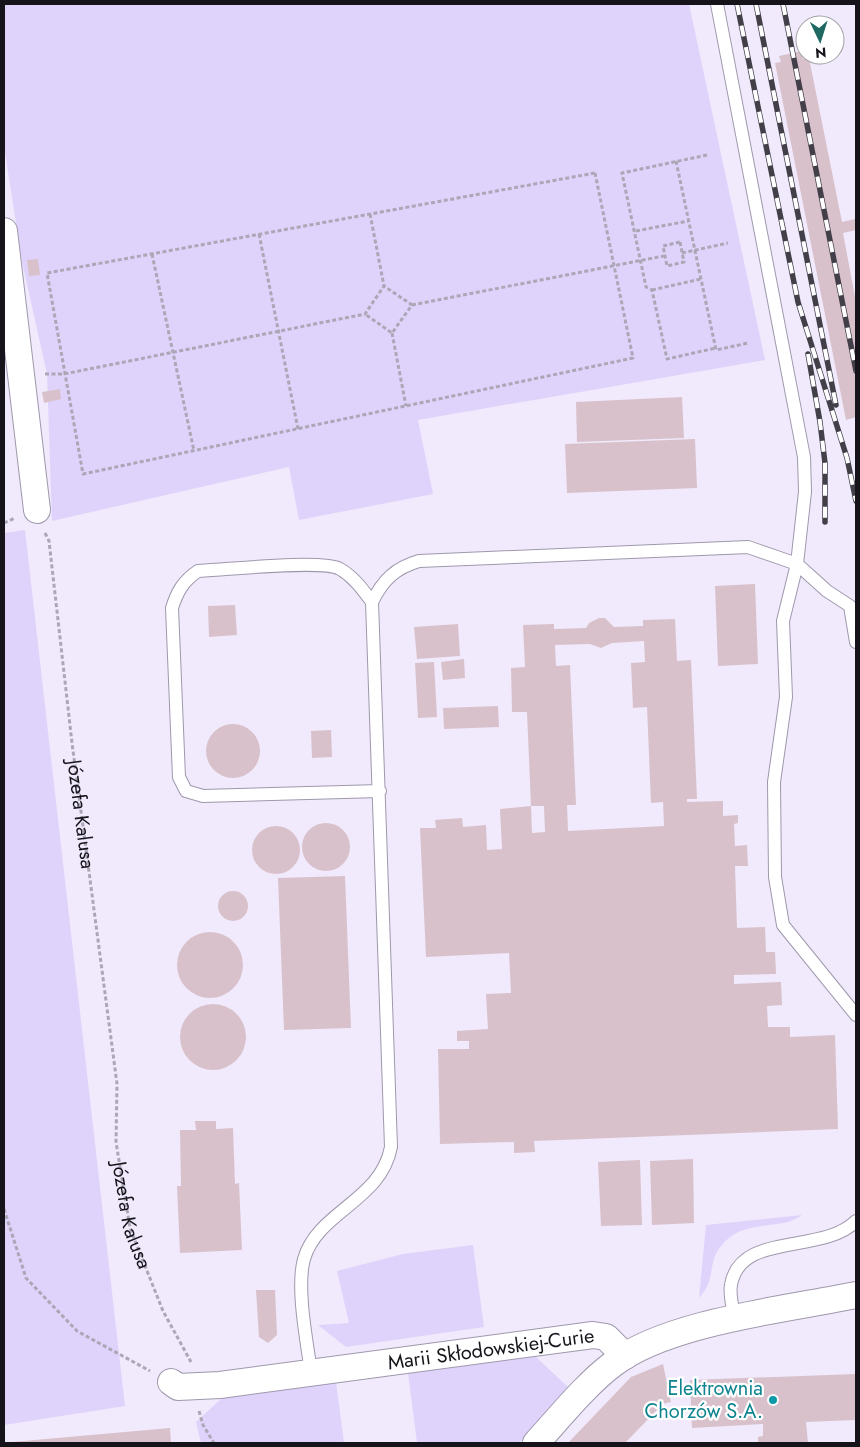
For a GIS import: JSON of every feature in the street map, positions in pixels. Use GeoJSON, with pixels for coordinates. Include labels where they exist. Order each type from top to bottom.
{"type":"FeatureCollection","features":[{"type":"Feature","properties":{"kind":"street"},"geometry":{"type":"LineString","coordinates":[[4,231],[12,384],[37,510]]}},
{"type":"Feature","properties":{"kind":"street","name":"Marii Skłodowskiej-Curie"},"geometry":{"type":"LineString","coordinates":[[170,1382],[178,1388],[593,1335],[606,1337],[624,1356],[648,1344],[676,1334],[735,1319],[856,1295]]}},
{"type":"Feature","properties":{"kind":"street"},"geometry":{"type":"LineString","coordinates":[[536,1443],[587,1389],[624,1356]]}},
{"type":"Feature","properties":{"kind":"lane"},"geometry":{"type":"LineString","coordinates":[[717,4],[804,457],[805,492],[797,564],[783,621],[786,697],[774,782],[775,877],[783,925],[856,1014]]}},
{"type":"Feature","properties":{"kind":"lane"},"geometry":{"type":"LineString","coordinates":[[311,1372],[304,1325],[302,1280],[306,1253],[322,1230],[374,1185],[388,1162],[391,1147],[372,602],[379,587],[388,576],[402,566],[419,560],[748,547],[797,564],[827,591],[853,607],[856,642]]}},
{"type":"Feature","properties":{"kind":"lane"},"geometry":{"type":"LineString","coordinates":[[372,602],[357,582],[339,568],[318,564],[198,571],[186,579],[177,592],[172,608],[179,777],[186,791],[203,796],[380,791]]}},
{"type":"Feature","properties":{"kind":"lane"},"geometry":{"type":"LineString","coordinates":[[735,1319],[730,1286],[735,1273],[743,1262],[756,1252],[833,1236],[856,1221]]}},
{"type":"Feature","properties":{"kind":"path"},"geometry":{"type":"LineString","coordinates":[[701,280],[652,290],[646,287],[636,231],[622,174],[707,155]]}},
{"type":"Feature","properties":{"kind":"path"},"geometry":{"type":"LineString","coordinates":[[676,161],[716,348]]}},
{"type":"Feature","properties":{"kind":"path"},"geometry":{"type":"LineString","coordinates":[[595,173],[633,358],[83,474],[47,273],[370,214],[595,173]]}},
{"type":"Feature","properties":{"kind":"path"},"geometry":{"type":"LineString","coordinates":[[370,214],[384,286],[412,305]]}},
{"type":"Feature","properties":{"kind":"path"},"geometry":{"type":"LineString","coordinates":[[636,231],[688,221]]}},
{"type":"Feature","properties":{"kind":"path"},"geometry":{"type":"LineString","coordinates":[[259,234],[280,331],[298,429]]}},
{"type":"Feature","properties":{"kind":"path"},"geometry":{"type":"LineString","coordinates":[[680,242],[684,262],[667,266],[664,256],[662,246],[680,242]]}},
{"type":"Feature","properties":{"kind":"path"},"geometry":{"type":"LineString","coordinates":[[682,253],[728,243]]}},
{"type":"Feature","properties":{"kind":"path"},"geometry":{"type":"LineString","coordinates":[[152,254],[194,451]]}},
{"type":"Feature","properties":{"kind":"path"},"geometry":{"type":"LineString","coordinates":[[392,333],[412,305],[664,256]]}},
{"type":"Feature","properties":{"kind":"path"},"geometry":{"type":"LineString","coordinates":[[12,384],[47,374],[64,374],[365,314],[384,286]]}},
{"type":"Feature","properties":{"kind":"path"},"geometry":{"type":"LineString","coordinates":[[652,290],[666,359],[748,343]]}},
{"type":"Feature","properties":{"kind":"path"},"geometry":{"type":"LineString","coordinates":[[365,314],[392,333],[406,406]]}},
{"type":"Feature","properties":{"kind":"path","name":"Józefa Kalusa"},"geometry":{"type":"LineString","coordinates":[[37,510],[37,517],[49,541],[71,733],[117,1084],[116,1142],[130,1228],[163,1311],[196,1372],[199,1385]]}},
{"type":"Feature","properties":{"kind":"path"},"geometry":{"type":"LineString","coordinates":[[4,1209],[26,1278],[77,1331],[170,1382]]}},
{"type":"Feature","properties":{"kind":"path"},"geometry":{"type":"LineString","coordinates":[[199,1385],[198,1408],[204,1425],[214,1443]]}},
{"type":"Feature","properties":{"kind":"shaded area"},"geometry":{"type":"Polygon","coordinates":[[[4,4],[689,4],[765,360],[418,420],[433,494],[299,520],[289,467],[52,521],[47,374],[22,262],[4,146],[4,4]]]}},
{"type":"Feature","properties":{"kind":"shaded area"},"geometry":{"type":"Polygon","coordinates":[[[25,530],[125,1406],[4,1425],[4,533],[25,530]]]}},
{"type":"Feature","properties":{"kind":"shaded area"},"geometry":{"type":"Polygon","coordinates":[[[802,1215],[782,1223],[747,1229],[736,1233],[726,1241],[715,1255],[708,1284],[699,1298],[706,1225],[802,1215]]]}},
{"type":"Feature","properties":{"kind":"shaded area"},"geometry":{"type":"Polygon","coordinates":[[[473,1245],[484,1327],[346,1347],[318,1325],[349,1323],[337,1271],[403,1254],[473,1245]]]}},
{"type":"Feature","properties":{"kind":"shaded area"},"geometry":{"type":"Polygon","coordinates":[[[534,1355],[570,1389],[519,1443],[417,1443],[408,1373],[534,1355]]]}},
{"type":"Feature","properties":{"kind":"shaded area"},"geometry":{"type":"Polygon","coordinates":[[[336,1382],[344,1443],[201,1443],[196,1422],[222,1398],[336,1382]]]}},
{"type":"Feature","properties":{"kind":"building"},"geometry":{"type":"Polygon","coordinates":[[[795,53],[795,65],[810,65],[842,222],[855,219],[856,230],[843,233],[856,302],[856,417],[846,420],[775,63],[781,62],[779,56],[795,53]]]}},
{"type":"Feature","properties":{"kind":"building"},"geometry":{"type":"Polygon","coordinates":[[[38,259],[40,275],[29,276],[27,260],[38,259]]]}},
{"type":"Feature","properties":{"kind":"building"},"geometry":{"type":"Polygon","coordinates":[[[60,389],[61,399],[44,403],[42,392],[60,389]]]}},
{"type":"Feature","properties":{"kind":"building"},"geometry":{"type":"Polygon","coordinates":[[[682,397],[684,438],[577,442],[576,402],[682,397]]]}},
{"type":"Feature","properties":{"kind":"building"},"geometry":{"type":"Polygon","coordinates":[[[695,439],[697,488],[567,493],[565,444],[695,439]]]}},
{"type":"Feature","properties":{"kind":"building"},"geometry":{"type":"Polygon","coordinates":[[[755,584],[758,664],[718,666],[715,586],[755,584]]]}},
{"type":"Feature","properties":{"kind":"building"},"geometry":{"type":"Polygon","coordinates":[[[235,605],[237,635],[209,637],[208,606],[235,605]]]}},
{"type":"Feature","properties":{"kind":"building"},"geometry":{"type":"Polygon","coordinates":[[[599,618],[605,618],[614,627],[643,626],[643,620],[675,619],[677,661],[691,660],[697,799],[687,799],[687,802],[723,801],[723,816],[738,815],[738,823],[734,824],[735,846],[747,845],[748,866],[735,866],[737,928],[765,927],[766,952],[775,952],[776,974],[734,975],[734,984],[781,982],[782,1005],[767,1006],[768,1027],[790,1027],[790,1037],[835,1035],[838,1129],[534,1141],[535,1152],[514,1153],[514,1142],[440,1144],[438,1049],[469,1049],[469,1041],[457,1041],[457,1031],[488,1029],[486,994],[511,993],[509,953],[426,957],[420,828],[436,828],[435,820],[462,818],[463,827],[486,825],[487,850],[502,849],[500,809],[531,806],[527,712],[512,712],[511,668],[525,667],[523,625],[554,624],[554,629],[586,628],[589,623],[599,618]],[[644,641],[612,643],[601,648],[590,644],[555,645],[556,666],[570,665],[576,805],[567,805],[568,831],[664,826],[663,802],[651,803],[647,707],[633,708],[631,663],[645,662],[644,641]],[[531,806],[532,833],[545,832],[544,806],[531,806]]]}},
{"type":"Feature","properties":{"kind":"building"},"geometry":{"type":"Polygon","coordinates":[[[458,624],[460,656],[417,659],[414,627],[458,624]]]}},
{"type":"Feature","properties":{"kind":"building"},"geometry":{"type":"Polygon","coordinates":[[[464,659],[465,678],[443,680],[441,662],[464,659]]]}},
{"type":"Feature","properties":{"kind":"building"},"geometry":{"type":"Polygon","coordinates":[[[434,662],[437,717],[418,718],[415,663],[434,662]]]}},
{"type":"Feature","properties":{"kind":"building"},"geometry":{"type":"Polygon","coordinates":[[[498,706],[499,727],[444,729],[443,708],[498,706]]]}},
{"type":"Feature","properties":{"kind":"building"},"geometry":{"type":"Polygon","coordinates":[[[228,724],[238,724],[248,728],[256,736],[260,751],[256,766],[248,774],[238,778],[228,778],[218,774],[210,766],[206,756],[206,746],[210,736],[218,728],[228,724]]]}},
{"type":"Feature","properties":{"kind":"building"},"geometry":{"type":"Polygon","coordinates":[[[331,730],[332,757],[312,758],[311,731],[331,730]]]}},
{"type":"Feature","properties":{"kind":"building"},"geometry":{"type":"Polygon","coordinates":[[[326,823],[335,825],[343,830],[348,838],[350,847],[348,856],[343,864],[335,869],[326,871],[317,869],[309,864],[304,856],[302,847],[304,838],[309,830],[317,825],[326,823]]]}},
{"type":"Feature","properties":{"kind":"building"},"geometry":{"type":"Polygon","coordinates":[[[276,826],[285,828],[293,833],[298,841],[300,850],[298,859],[293,867],[285,872],[276,874],[267,872],[259,867],[254,859],[252,850],[254,841],[259,833],[267,828],[276,826]]]}},
{"type":"Feature","properties":{"kind":"building"},"geometry":{"type":"Polygon","coordinates":[[[345,876],[351,1028],[284,1030],[278,878],[345,876]]]}},
{"type":"Feature","properties":{"kind":"building"},"geometry":{"type":"Polygon","coordinates":[[[233,891],[244,895],[248,906],[244,917],[233,921],[222,917],[218,906],[222,895],[233,891]]]}},
{"type":"Feature","properties":{"kind":"building"},"geometry":{"type":"Polygon","coordinates":[[[203,932],[217,932],[229,937],[238,946],[243,958],[241,978],[234,989],[217,998],[203,998],[191,993],[182,984],[177,972],[177,958],[182,946],[191,937],[203,932]]]}},
{"type":"Feature","properties":{"kind":"building"},"geometry":{"type":"Polygon","coordinates":[[[206,1004],[220,1004],[232,1009],[241,1018],[246,1030],[244,1050],[237,1061],[220,1070],[206,1070],[194,1065],[185,1056],[180,1044],[180,1030],[185,1018],[194,1009],[206,1004]]]}},
{"type":"Feature","properties":{"kind":"building"},"geometry":{"type":"Polygon","coordinates":[[[195,1121],[216,1121],[216,1129],[233,1128],[235,1184],[239,1183],[242,1250],[180,1253],[177,1186],[181,1186],[180,1130],[196,1130],[195,1121]]]}},
{"type":"Feature","properties":{"kind":"building"},"geometry":{"type":"Polygon","coordinates":[[[693,1159],[694,1223],[652,1225],[650,1161],[693,1159]]]}},
{"type":"Feature","properties":{"kind":"building"},"geometry":{"type":"Polygon","coordinates":[[[640,1160],[642,1225],[601,1226],[598,1162],[640,1160]]]}},
{"type":"Feature","properties":{"kind":"building"},"geometry":{"type":"Polygon","coordinates":[[[256,1290],[275,1290],[277,1335],[268,1343],[259,1337],[256,1290]]]}},
{"type":"Feature","properties":{"kind":"building"},"geometry":{"type":"Polygon","coordinates":[[[663,1364],[671,1402],[658,1405],[658,1409],[625,1443],[568,1443],[631,1377],[663,1364]]]}},
{"type":"Feature","properties":{"kind":"building","name":"Elektrownia Chorzów S.A."},"geometry":{"type":"Polygon","coordinates":[[[856,1374],[856,1420],[806,1422],[808,1443],[758,1443],[758,1437],[763,1436],[763,1424],[692,1428],[690,1380],[856,1374]]]}},
{"type":"Feature","properties":{"kind":"building"},"geometry":{"type":"Polygon","coordinates":[[[170,1428],[171,1443],[12,1443],[12,1442],[170,1428]]]}},
{"type":"Feature","properties":{"kind":"railway"},"geometry":{"type":"LineString","coordinates":[[737,4],[798,302],[847,458],[856,501]]}},
{"type":"Feature","properties":{"kind":"railway"},"geometry":{"type":"LineString","coordinates":[[756,4],[836,405]]}},
{"type":"Feature","properties":{"kind":"railway"},"geometry":{"type":"LineString","coordinates":[[783,4],[856,371]]}},
{"type":"Feature","properties":{"kind":"railway"},"geometry":{"type":"LineString","coordinates":[[808,354],[825,463],[825,522]]}},
{"type":"Feature","properties":{"kind":"place","name":"Elektrownia Chorzów S.A."},"geometry":{"type":"Point","coordinates":[773,1400]}}]}
